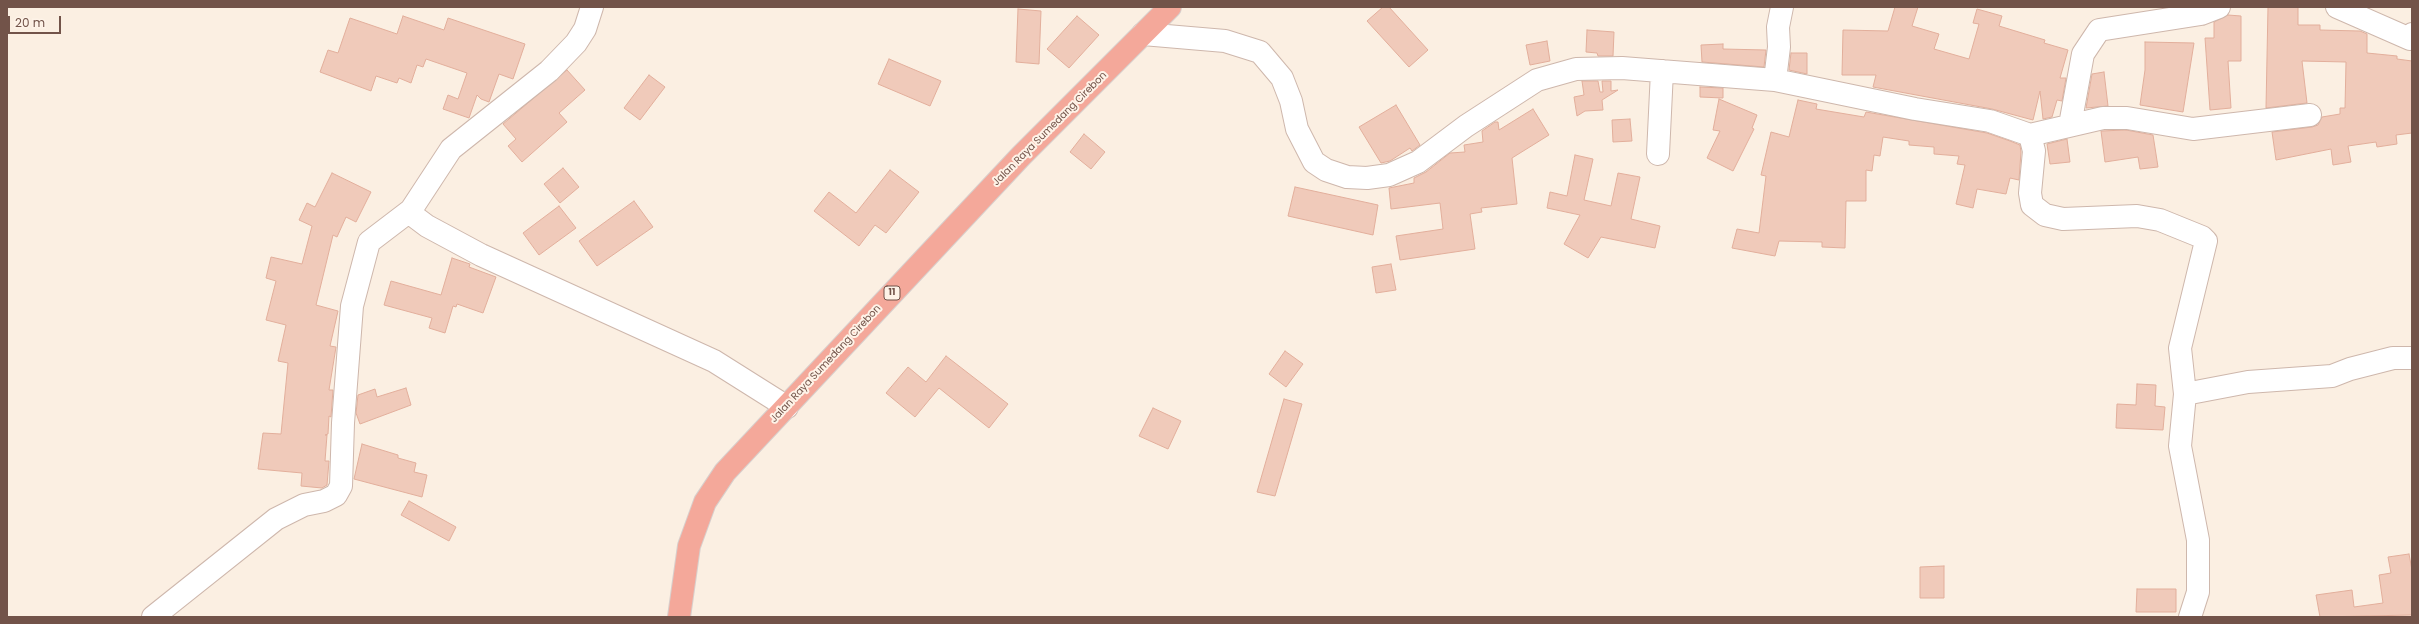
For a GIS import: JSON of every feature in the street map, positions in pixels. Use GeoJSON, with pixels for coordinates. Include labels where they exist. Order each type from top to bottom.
{"type":"FeatureCollection","features":[{"type":"Feature","properties":{"kind":"highway","name":"Jalan Raya Sumedang Cirebon"},"geometry":{"type":"LineString","coordinates":[[679,617],[688,546],[705,502],[725,472],[1021,156],[1170,7]]}},
{"type":"Feature","properties":{"kind":"street"},"geometry":{"type":"LineString","coordinates":[[153,617],[276,519],[304,505],[336,495],[341,486],[343,423],[352,306],[369,242],[411,210],[451,149],[549,71],[576,43],[586,29],[592,7]]}},
{"type":"Feature","properties":{"kind":"street"},"geometry":{"type":"LineString","coordinates":[[1775,80],[1779,47],[1778,27],[1782,7]]}},
{"type":"Feature","properties":{"kind":"street"},"geometry":{"type":"LineString","coordinates":[[2070,125],[2083,54],[2099,30],[2201,14],[2219,7]]}},
{"type":"Feature","properties":{"kind":"street"},"geometry":{"type":"LineString","coordinates":[[2337,7],[2410,39],[2412,34]]}},
{"type":"Feature","properties":{"kind":"street"},"geometry":{"type":"LineString","coordinates":[[1143,34],[1225,41],[1260,52],[1282,78],[1291,101],[1297,129],[1314,162],[1326,170],[1347,177],[1367,178],[1389,175],[1418,162],[1466,126],[1537,80],[1576,69],[1622,68],[1775,80],[1915,109],[1990,121],[2030,135],[2070,125],[2115,117],[2193,129],[2310,115]]}},
{"type":"Feature","properties":{"kind":"street"},"geometry":{"type":"LineString","coordinates":[[1658,154],[1662,71]]}},
{"type":"Feature","properties":{"kind":"street"},"geometry":{"type":"LineString","coordinates":[[2030,135],[2034,151],[2030,193],[2032,205],[2046,215],[2063,218],[2137,216],[2160,220],[2202,237],[2206,241],[2180,348],[2185,394],[2180,446],[2198,540],[2198,592],[2190,617]]}},
{"type":"Feature","properties":{"kind":"street"},"geometry":{"type":"LineString","coordinates":[[411,210],[415,217],[427,226],[474,251],[714,361],[787,407]]}},
{"type":"Feature","properties":{"kind":"street"},"geometry":{"type":"LineString","coordinates":[[2185,394],[2248,382],[2332,376],[2350,369],[2393,358],[2412,358]]}},
{"type":"Feature","properties":{"kind":"building"},"geometry":{"type":"Polygon","coordinates":[[[1383,7],[1389,7],[1428,50],[1409,67],[1367,21],[1383,7]]]}},
{"type":"Feature","properties":{"kind":"building"},"geometry":{"type":"Polygon","coordinates":[[[1895,7],[1918,7],[1912,26],[1939,34],[1934,49],[1969,59],[1979,24],[1973,23],[1977,9],[2002,16],[1999,26],[2045,40],[2044,43],[2068,50],[2060,78],[2066,78],[2062,101],[2057,100],[2052,117],[2043,119],[2040,91],[2033,120],[1992,109],[1873,87],[1876,75],[1842,75],[1843,30],[1888,31],[1895,7]]]}},
{"type":"Feature","properties":{"kind":"building"},"geometry":{"type":"Polygon","coordinates":[[[2268,7],[2298,7],[2298,25],[2320,25],[2320,30],[2360,31],[2367,34],[2367,53],[2397,56],[2397,59],[2412,61],[2412,133],[2396,135],[2397,144],[2377,147],[2376,142],[2348,146],[2351,162],[2333,165],[2331,149],[2276,160],[2272,132],[2312,127],[2318,125],[2322,117],[2340,114],[2340,108],[2345,108],[2346,62],[2302,61],[2307,103],[2266,108],[2268,7]]]}},
{"type":"Feature","properties":{"kind":"building"},"geometry":{"type":"Polygon","coordinates":[[[1018,9],[1041,11],[1039,64],[1016,62],[1018,9]]]}},
{"type":"Feature","properties":{"kind":"building"},"geometry":{"type":"Polygon","coordinates":[[[2228,15],[2241,16],[2241,61],[2228,61],[2231,108],[2210,110],[2205,38],[2214,38],[2214,22],[2228,15]]]}},
{"type":"Feature","properties":{"kind":"building"},"geometry":{"type":"Polygon","coordinates":[[[403,16],[444,30],[448,18],[525,44],[513,79],[499,74],[489,102],[481,99],[477,95],[469,118],[443,109],[448,95],[458,99],[467,73],[426,59],[423,67],[417,65],[411,83],[399,78],[397,83],[376,76],[371,91],[320,72],[328,50],[338,53],[350,18],[397,34],[403,16]]]}},
{"type":"Feature","properties":{"kind":"building"},"geometry":{"type":"Polygon","coordinates":[[[1077,16],[1099,35],[1069,68],[1047,49],[1077,16]]]}},
{"type":"Feature","properties":{"kind":"building"},"geometry":{"type":"Polygon","coordinates":[[[1587,30],[1614,32],[1613,56],[1598,56],[1597,53],[1586,52],[1587,30]]]}},
{"type":"Feature","properties":{"kind":"building"},"geometry":{"type":"Polygon","coordinates":[[[1547,41],[1550,61],[1530,65],[1526,45],[1547,41]]]}},
{"type":"Feature","properties":{"kind":"building"},"geometry":{"type":"Polygon","coordinates":[[[2145,42],[2194,43],[2183,112],[2140,105],[2145,70],[2145,42]]]}},
{"type":"Feature","properties":{"kind":"building"},"geometry":{"type":"Polygon","coordinates":[[[1723,44],[1723,49],[1766,50],[1764,67],[1702,62],[1701,45],[1723,44]]]}},
{"type":"Feature","properties":{"kind":"building"},"geometry":{"type":"Polygon","coordinates":[[[1791,53],[1807,53],[1807,74],[1789,70],[1791,53]]]}},
{"type":"Feature","properties":{"kind":"building"},"geometry":{"type":"Polygon","coordinates":[[[889,59],[941,81],[930,106],[878,84],[889,59]]]}},
{"type":"Feature","properties":{"kind":"building"},"geometry":{"type":"Polygon","coordinates":[[[567,70],[585,90],[559,113],[567,122],[522,162],[508,146],[516,139],[503,124],[567,70]]]}},
{"type":"Feature","properties":{"kind":"building"},"geometry":{"type":"Polygon","coordinates":[[[2104,72],[2108,106],[2086,108],[2092,74],[2104,72]]]}},
{"type":"Feature","properties":{"kind":"building"},"geometry":{"type":"Polygon","coordinates":[[[649,75],[665,87],[640,120],[624,108],[649,75]]]}},
{"type":"Feature","properties":{"kind":"building"},"geometry":{"type":"Polygon","coordinates":[[[1582,81],[1598,81],[1600,92],[1603,92],[1602,81],[1611,81],[1611,91],[1618,90],[1602,100],[1603,110],[1585,111],[1577,116],[1574,97],[1584,95],[1582,81]]]}},
{"type":"Feature","properties":{"kind":"building"},"geometry":{"type":"Polygon","coordinates":[[[1700,87],[1723,88],[1723,98],[1700,97],[1700,87]]]}},
{"type":"Feature","properties":{"kind":"building"},"geometry":{"type":"Polygon","coordinates":[[[1719,99],[1757,115],[1752,128],[1754,129],[1733,171],[1707,158],[1720,131],[1713,130],[1719,99]]]}},
{"type":"Feature","properties":{"kind":"building"},"geometry":{"type":"Polygon","coordinates":[[[1798,100],[1817,104],[1816,109],[1864,117],[1866,112],[1987,133],[2010,141],[2020,145],[2019,180],[2010,178],[2006,194],[1977,189],[1973,208],[1956,204],[1965,165],[1957,164],[1959,156],[1934,154],[1934,147],[1909,145],[1909,141],[1883,137],[1880,156],[1874,155],[1872,171],[1866,170],[1866,201],[1846,201],[1845,248],[1822,247],[1822,242],[1779,241],[1775,256],[1732,248],[1737,229],[1759,233],[1766,176],[1761,175],[1771,132],[1789,137],[1798,100]]]}},
{"type":"Feature","properties":{"kind":"building"},"geometry":{"type":"Polygon","coordinates":[[[1396,105],[1420,145],[1412,151],[1410,148],[1390,161],[1381,163],[1359,127],[1396,105]]]}},
{"type":"Feature","properties":{"kind":"building"},"geometry":{"type":"Polygon","coordinates":[[[1533,109],[1549,135],[1512,158],[1517,204],[1481,208],[1482,212],[1470,214],[1475,249],[1400,260],[1396,236],[1443,229],[1440,203],[1391,209],[1389,188],[1414,183],[1414,178],[1426,172],[1450,153],[1465,152],[1464,145],[1483,142],[1482,131],[1495,122],[1498,122],[1499,130],[1533,109]]]}},
{"type":"Feature","properties":{"kind":"building"},"geometry":{"type":"Polygon","coordinates":[[[1630,119],[1632,141],[1613,142],[1612,120],[1630,119]]]}},
{"type":"Feature","properties":{"kind":"building"},"geometry":{"type":"Polygon","coordinates":[[[2126,130],[2153,135],[2158,167],[2140,169],[2138,157],[2105,162],[2101,131],[2126,130]]]}},
{"type":"Feature","properties":{"kind":"building"},"geometry":{"type":"Polygon","coordinates":[[[1084,134],[1105,152],[1091,169],[1070,152],[1084,134]]]}},
{"type":"Feature","properties":{"kind":"building"},"geometry":{"type":"Polygon","coordinates":[[[2067,139],[2070,162],[2050,164],[2047,144],[2067,139]]]}},
{"type":"Feature","properties":{"kind":"building"},"geometry":{"type":"Polygon","coordinates":[[[1575,155],[1593,159],[1584,200],[1611,206],[1618,173],[1640,177],[1631,219],[1660,226],[1655,248],[1601,237],[1588,258],[1564,244],[1580,215],[1547,208],[1550,192],[1567,196],[1575,155]]]}},
{"type":"Feature","properties":{"kind":"building"},"geometry":{"type":"Polygon","coordinates":[[[563,168],[579,187],[560,203],[544,184],[563,168]]]}},
{"type":"Feature","properties":{"kind":"building"},"geometry":{"type":"Polygon","coordinates":[[[890,170],[919,192],[886,233],[875,225],[859,246],[814,211],[829,192],[856,213],[890,170]]]}},
{"type":"Feature","properties":{"kind":"building"},"geometry":{"type":"Polygon","coordinates":[[[332,173],[371,192],[356,222],[346,217],[337,237],[333,235],[316,305],[338,311],[330,346],[336,347],[329,390],[333,390],[331,417],[329,416],[328,434],[325,435],[327,435],[325,461],[329,461],[327,485],[322,488],[301,486],[302,473],[258,469],[263,433],[281,434],[288,363],[278,361],[286,325],[266,320],[276,281],[266,278],[271,257],[302,264],[312,226],[299,220],[307,203],[315,207],[332,173]]]}},
{"type":"Feature","properties":{"kind":"building"},"geometry":{"type":"Polygon","coordinates":[[[1295,187],[1378,205],[1373,235],[1288,216],[1295,187]]]}},
{"type":"Feature","properties":{"kind":"building"},"geometry":{"type":"Polygon","coordinates":[[[634,201],[653,227],[597,266],[579,241],[634,201]]]}},
{"type":"Feature","properties":{"kind":"building"},"geometry":{"type":"Polygon","coordinates":[[[559,206],[576,228],[539,255],[523,233],[559,206]]]}},
{"type":"Feature","properties":{"kind":"building"},"geometry":{"type":"Polygon","coordinates":[[[452,258],[470,264],[469,267],[496,277],[483,313],[457,304],[456,307],[453,306],[445,333],[429,328],[432,318],[384,305],[391,281],[441,295],[452,258]]]}},
{"type":"Feature","properties":{"kind":"building"},"geometry":{"type":"Polygon","coordinates":[[[1391,264],[1396,290],[1376,293],[1372,267],[1391,264]]]}},
{"type":"Feature","properties":{"kind":"building"},"geometry":{"type":"Polygon","coordinates":[[[1285,351],[1303,364],[1286,387],[1269,374],[1285,351]]]}},
{"type":"Feature","properties":{"kind":"building"},"geometry":{"type":"Polygon","coordinates":[[[946,356],[1008,404],[989,428],[939,388],[915,417],[886,393],[908,367],[926,382],[946,356]]]}},
{"type":"Feature","properties":{"kind":"building"},"geometry":{"type":"Polygon","coordinates":[[[2137,384],[2156,385],[2155,406],[2165,407],[2163,430],[2116,428],[2117,404],[2136,405],[2137,384]]]}},
{"type":"Feature","properties":{"kind":"building"},"geometry":{"type":"Polygon","coordinates":[[[406,388],[411,405],[360,424],[356,413],[358,395],[375,389],[377,397],[406,388]]]}},
{"type":"Feature","properties":{"kind":"building"},"geometry":{"type":"Polygon","coordinates":[[[1284,399],[1302,404],[1275,496],[1257,492],[1284,399]]]}},
{"type":"Feature","properties":{"kind":"building"},"geometry":{"type":"Polygon","coordinates":[[[1153,408],[1181,421],[1168,449],[1139,436],[1153,408]]]}},
{"type":"Feature","properties":{"kind":"building"},"geometry":{"type":"Polygon","coordinates":[[[362,444],[398,455],[398,458],[416,463],[414,472],[427,475],[422,497],[354,479],[362,444]]]}},
{"type":"Feature","properties":{"kind":"building"},"geometry":{"type":"Polygon","coordinates":[[[409,501],[456,527],[449,541],[401,515],[409,501]]]}},
{"type":"Feature","properties":{"kind":"building"},"geometry":{"type":"Polygon","coordinates":[[[2409,554],[2412,570],[2412,615],[2320,617],[2316,595],[2352,590],[2354,607],[2383,603],[2379,575],[2391,573],[2388,557],[2409,554]]]}},
{"type":"Feature","properties":{"kind":"building"},"geometry":{"type":"Polygon","coordinates":[[[1944,566],[1944,598],[1920,598],[1920,567],[1944,566]]]}},
{"type":"Feature","properties":{"kind":"building"},"geometry":{"type":"Polygon","coordinates":[[[2137,589],[2176,589],[2176,612],[2136,612],[2137,589]]]}}]}
